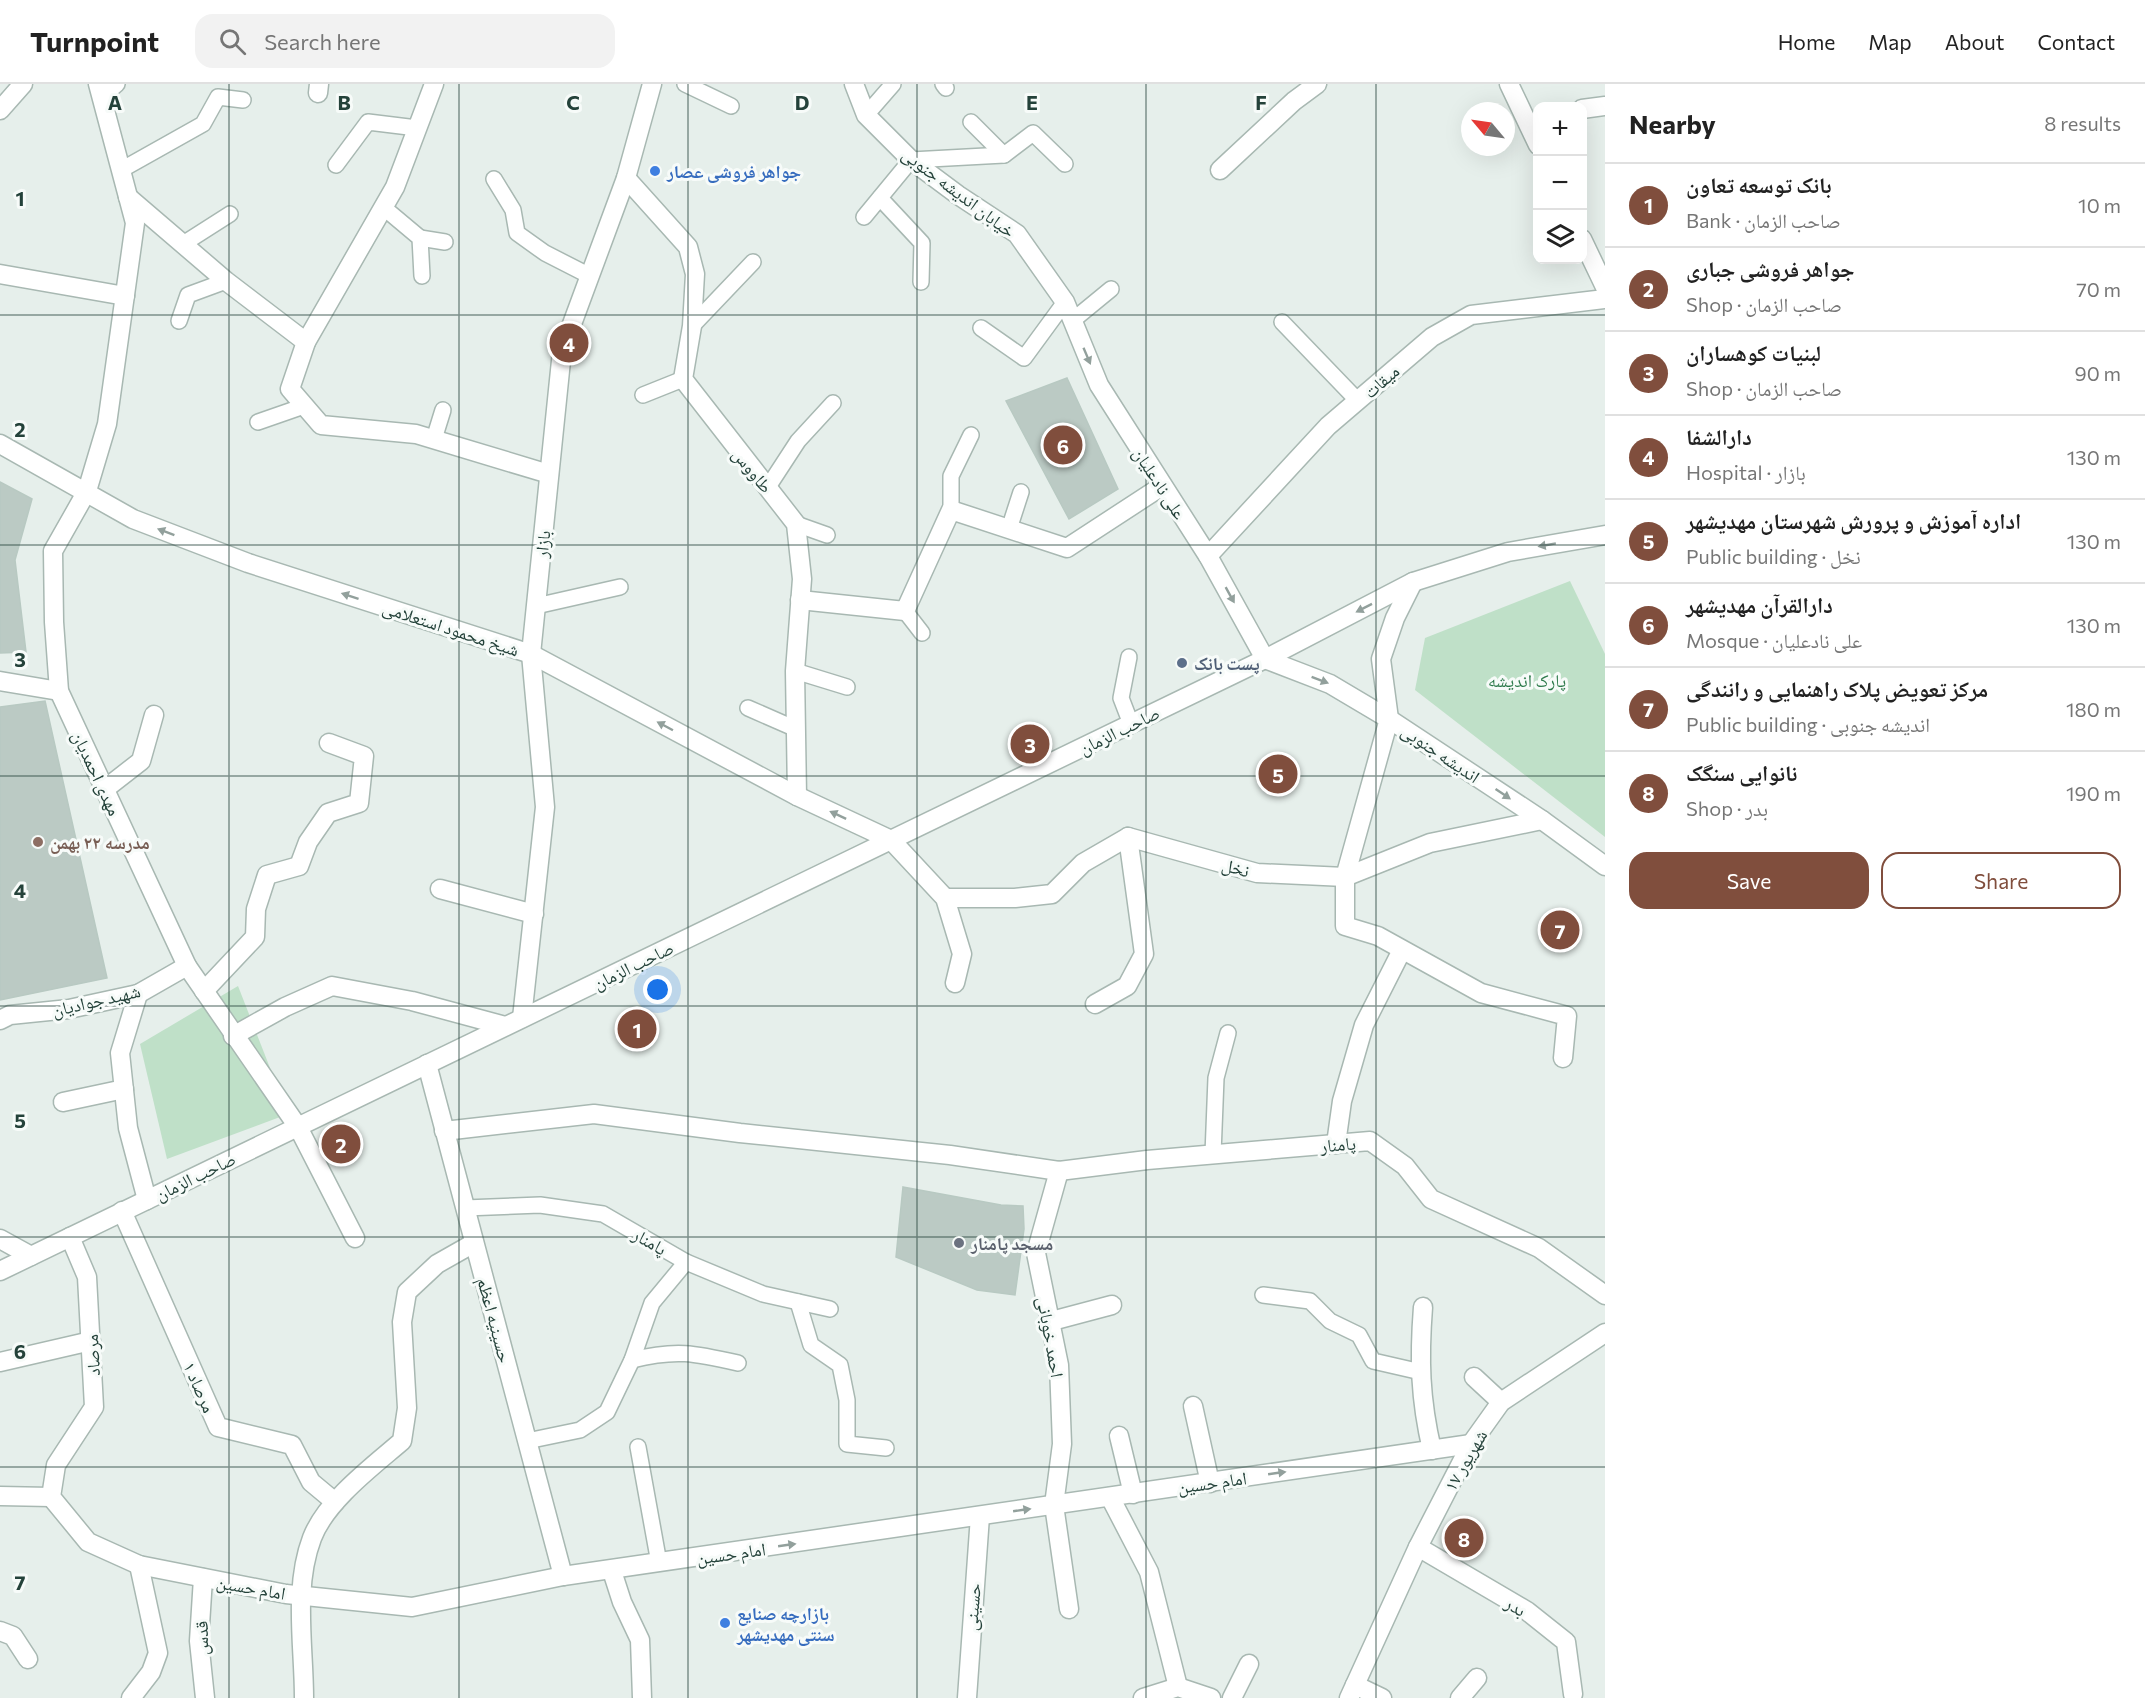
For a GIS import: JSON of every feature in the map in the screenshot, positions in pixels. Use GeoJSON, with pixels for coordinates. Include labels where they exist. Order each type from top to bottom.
{"type":"FeatureCollection","features":[{"type":"Feature","properties":{"kind":"street"},"geometry":{"type":"LineString","coordinates":[[0,110],[23,84]]}},
{"type":"Feature","properties":{"kind":"street"},"geometry":{"type":"LineString","coordinates":[[434,84],[395,187],[306,342],[290,389],[321,425],[416,434],[549,474]]}},
{"type":"Feature","properties":{"kind":"street","name":"بازار"},"geometry":{"type":"LineString","coordinates":[[522,1018],[545,807],[531,654],[562,351],[626,178],[652,84]]}},
{"type":"Feature","properties":{"kind":"street","name":"خیابان اندیشه جنوبی"},"geometry":{"type":"LineString","coordinates":[[854,84],[866,115],[911,160],[1017,234],[1065,302]]}},
{"type":"Feature","properties":{"kind":"street"},"geometry":{"type":"LineString","coordinates":[[1220,170],[1294,101],[1317,84]]}},
{"type":"Feature","properties":{"kind":"street"},"geometry":{"type":"LineString","coordinates":[[1509,84],[1531,117]]}},
{"type":"Feature","properties":{"kind":"street","name":"مهدی احمدیان"},"geometry":{"type":"LineString","coordinates":[[100,91],[135,223],[107,424],[87,491],[53,551],[54,622],[59,691],[187,966],[233,1036],[298,1127],[355,1238]]}},
{"type":"Feature","properties":{"kind":"street"},"geometry":{"type":"LineString","coordinates":[[1587,108],[1605,106]]}},
{"type":"Feature","properties":{"kind":"street"},"geometry":{"type":"LineString","coordinates":[[626,178],[688,247],[695,274],[692,326],[683,380]]}},
{"type":"Feature","properties":{"kind":"street"},"geometry":{"type":"LineString","coordinates":[[128,197],[226,281],[306,342]]}},
{"type":"Feature","properties":{"kind":"street"},"geometry":{"type":"LineString","coordinates":[[1587,249],[1605,287]]}},
{"type":"Feature","properties":{"kind":"street"},"geometry":{"type":"LineString","coordinates":[[0,274],[125,296]]}},
{"type":"Feature","properties":{"kind":"street","name":"میقات"},"geometry":{"type":"LineString","coordinates":[[1208,556],[1328,426],[1432,337],[1471,315],[1605,299]]}},
{"type":"Feature","properties":{"kind":"street","name":"علی نادعلیان"},"geometry":{"type":"LineString","coordinates":[[1065,302],[1099,385],[1208,556],[1265,659]]}},
{"type":"Feature","properties":{"kind":"street","name":"طاووس"},"geometry":{"type":"LineString","coordinates":[[683,380],[796,524]]}},
{"type":"Feature","properties":{"kind":"street","name":"شیخ محمود استعلامی"},"geometry":{"type":"LineString","coordinates":[[0,444],[133,519],[248,563],[531,654],[797,796],[891,840]]}},
{"type":"Feature","properties":{"kind":"street"},"geometry":{"type":"LineString","coordinates":[[800,600],[905,611],[951,510],[1066,548],[1162,486]]}},
{"type":"Feature","properties":{"kind":"street"},"geometry":{"type":"LineString","coordinates":[[796,524],[802,579],[795,671],[797,796]]}},
{"type":"Feature","properties":{"kind":"street","name":"صاحب الزمان"},"geometry":{"type":"LineString","coordinates":[[0,1271],[1265,659],[1413,582],[1508,552],[1605,535]]}},
{"type":"Feature","properties":{"kind":"street"},"geometry":{"type":"LineString","coordinates":[[1413,582],[1395,618],[1381,658],[1389,719],[1345,877],[1345,926],[1378,936],[1481,993],[1567,1016],[1563,1058]]}},
{"type":"Feature","properties":{"kind":"street","name":"اندیشه جنوبی"},"geometry":{"type":"LineString","coordinates":[[1265,659],[1330,684],[1389,719],[1542,820],[1605,866]]}},
{"type":"Feature","properties":{"kind":"street"},"geometry":{"type":"LineString","coordinates":[[0,681],[59,691]]}},
{"type":"Feature","properties":{"kind":"street"},"geometry":{"type":"LineString","coordinates":[[105,789],[141,761],[154,715]]}},
{"type":"Feature","properties":{"kind":"street"},"geometry":{"type":"LineString","coordinates":[[204,991],[255,938],[256,909],[267,875],[299,866],[308,842],[328,813],[359,803],[364,756],[329,743]]}},
{"type":"Feature","properties":{"kind":"street","name":"نخل"},"geometry":{"type":"LineString","coordinates":[[1128,837],[1257,873],[1345,877],[1430,843],[1542,820]]}},
{"type":"Feature","properties":{"kind":"street"},"geometry":{"type":"LineString","coordinates":[[945,898],[1015,898],[1052,894],[1083,863],[1128,837],[1144,954],[1127,986],[1095,1004]]}},
{"type":"Feature","properties":{"kind":"street"},"geometry":{"type":"LineString","coordinates":[[891,840],[945,898],[962,954],[955,983]]}},
{"type":"Feature","properties":{"kind":"street"},"geometry":{"type":"LineString","coordinates":[[440,889],[534,914]]}},
{"type":"Feature","properties":{"kind":"street"},"geometry":{"type":"LineString","coordinates":[[1335,1144],[1342,1101],[1364,1025],[1402,950]]}},
{"type":"Feature","properties":{"kind":"street","name":"شهید جوادیان"},"geometry":{"type":"LineString","coordinates":[[0,1020],[10,1015],[69,1009],[138,994],[187,966]]}},
{"type":"Feature","properties":{"kind":"street"},"geometry":{"type":"LineString","coordinates":[[233,1036],[285,1006],[332,986],[412,1001],[506,1026]]}},
{"type":"Feature","properties":{"kind":"street"},"geometry":{"type":"LineString","coordinates":[[138,994],[120,1053],[128,1128],[147,1200]]}},
{"type":"Feature","properties":{"kind":"street","name":"حسینیه اعظم"},"geometry":{"type":"LineString","coordinates":[[427,1064],[563,1576]]}},
{"type":"Feature","properties":{"kind":"street"},"geometry":{"type":"LineString","coordinates":[[63,1102],[124,1089]]}},
{"type":"Feature","properties":{"kind":"street","name":"پامنار"},"geometry":{"type":"LineString","coordinates":[[444,1131],[594,1114],[740,1133],[950,1155],[1059,1171],[1213,1154],[1370,1141],[1405,1166],[1431,1199],[1539,1248],[1605,1295]]}},
{"type":"Feature","properties":{"kind":"street","name":"احمد خوبانی"},"geometry":{"type":"LineString","coordinates":[[1059,1171],[1036,1253],[1048,1322],[1059,1365],[1062,1444],[1054,1505],[1069,1609]]}},
{"type":"Feature","properties":{"kind":"street","name":"مرصاد ۱"},"geometry":{"type":"LineString","coordinates":[[122,1211],[218,1427],[292,1445],[311,1482],[335,1502]]}},
{"type":"Feature","properties":{"kind":"street","name":"مرصاد"},"geometry":{"type":"LineString","coordinates":[[51,1497],[56,1464],[94,1407],[87,1276],[70,1237]]}},
{"type":"Feature","properties":{"kind":"street"},"geometry":{"type":"LineString","coordinates":[[0,1239],[31,1256]]}},
{"type":"Feature","properties":{"kind":"street"},"geometry":{"type":"LineString","coordinates":[[304,1698],[300,1596],[312,1537],[335,1502],[402,1441],[406,1408],[402,1322],[407,1292],[437,1264],[474,1243]]}},
{"type":"Feature","properties":{"kind":"street"},"geometry":{"type":"LineString","coordinates":[[1048,1322],[1113,1305]]}},
{"type":"Feature","properties":{"kind":"street"},"geometry":{"type":"LineString","coordinates":[[1423,1307],[1422,1408],[1432,1450]]}},
{"type":"Feature","properties":{"kind":"street","name":"۱۷ شهریور"},"geometry":{"type":"LineString","coordinates":[[1352,1691],[1418,1547],[1471,1444],[1501,1402],[1605,1333]]}},
{"type":"Feature","properties":{"kind":"street"},"geometry":{"type":"LineString","coordinates":[[0,1362],[91,1341]]}},
{"type":"Feature","properties":{"kind":"street"},"geometry":{"type":"LineString","coordinates":[[1474,1377],[1501,1402]]}},
{"type":"Feature","properties":{"kind":"street"},"geometry":{"type":"LineString","coordinates":[[1193,1406],[1210,1483]]}},
{"type":"Feature","properties":{"kind":"street"},"geometry":{"type":"LineString","coordinates":[[1119,1436],[1133,1494]]}},
{"type":"Feature","properties":{"kind":"street","name":"امام حسین"},"geometry":{"type":"LineString","coordinates":[[51,1497],[87,1542],[140,1565],[300,1596],[412,1607],[563,1576],[1471,1444]]}},
{"type":"Feature","properties":{"kind":"street"},"geometry":{"type":"LineString","coordinates":[[0,1496],[51,1497]]}},
{"type":"Feature","properties":{"kind":"street"},"geometry":{"type":"LineString","coordinates":[[1110,1497],[1149,1572],[1178,1687]]}},
{"type":"Feature","properties":{"kind":"street","name":"حسینی"},"geometry":{"type":"LineString","coordinates":[[967,1698],[980,1516]]}},
{"type":"Feature","properties":{"kind":"street","name":"بدر"},"geometry":{"type":"LineString","coordinates":[[1418,1547],[1527,1611],[1566,1642],[1573,1694]]}},
{"type":"Feature","properties":{"kind":"street"},"geometry":{"type":"LineString","coordinates":[[131,1698],[151,1672],[158,1653],[140,1565]]}},
{"type":"Feature","properties":{"kind":"street"},"geometry":{"type":"LineString","coordinates":[[612,1570],[622,1602],[640,1640],[642,1698]]}},
{"type":"Feature","properties":{"kind":"street","name":"قدس"},"geometry":{"type":"LineString","coordinates":[[202,1578],[199,1641],[205,1698]]}},
{"type":"Feature","properties":{"kind":"street"},"geometry":{"type":"LineString","coordinates":[[0,1631],[13,1636],[28,1659]]}},
{"type":"Feature","properties":{"kind":"street"},"geometry":{"type":"LineString","coordinates":[[1232,1698],[1249,1665]]}},
{"type":"Feature","properties":{"kind":"street"},"geometry":{"type":"LineString","coordinates":[[1460,1698],[1476,1678]]}},
{"type":"Feature","properties":{"kind":"street"},"geometry":{"type":"LineString","coordinates":[[1143,1698],[1178,1687],[1211,1698]]}},
{"type":"Feature","properties":{"kind":"street"},"geometry":{"type":"LineString","coordinates":[[1352,1691],[1382,1698]]}},
{"type":"Feature","properties":{"kind":"lane"},"geometry":{"type":"LineString","coordinates":[[100,91],[117,84]]}},
{"type":"Feature","properties":{"kind":"lane"},"geometry":{"type":"LineString","coordinates":[[685,84],[731,106]]}},
{"type":"Feature","properties":{"kind":"lane"},"geometry":{"type":"LineString","coordinates":[[866,115],[893,84]]}},
{"type":"Feature","properties":{"kind":"lane"},"geometry":{"type":"LineString","coordinates":[[121,170],[203,124],[218,97],[243,100]]}},
{"type":"Feature","properties":{"kind":"lane"},"geometry":{"type":"LineString","coordinates":[[336,165],[368,122],[417,128]]}},
{"type":"Feature","properties":{"kind":"lane"},"geometry":{"type":"LineString","coordinates":[[971,122],[1004,155]]}},
{"type":"Feature","properties":{"kind":"lane"},"geometry":{"type":"LineString","coordinates":[[864,217],[911,160],[1004,155],[1033,133],[1065,164]]}},
{"type":"Feature","properties":{"kind":"lane"},"geometry":{"type":"LineString","coordinates":[[494,179],[513,210],[517,233],[545,253],[590,276]]}},
{"type":"Feature","properties":{"kind":"lane"},"geometry":{"type":"LineString","coordinates":[[880,198],[922,243],[921,282]]}},
{"type":"Feature","properties":{"kind":"lane"},"geometry":{"type":"LineString","coordinates":[[383,207],[420,238],[446,242]]}},
{"type":"Feature","properties":{"kind":"lane"},"geometry":{"type":"LineString","coordinates":[[183,244],[230,214]]}},
{"type":"Feature","properties":{"kind":"lane"},"geometry":{"type":"LineString","coordinates":[[420,238],[422,276]]}},
{"type":"Feature","properties":{"kind":"lane"},"geometry":{"type":"LineString","coordinates":[[692,326],[753,262]]}},
{"type":"Feature","properties":{"kind":"lane"},"geometry":{"type":"LineString","coordinates":[[179,321],[188,295],[226,281]]}},
{"type":"Feature","properties":{"kind":"lane"},"geometry":{"type":"LineString","coordinates":[[1072,321],[1111,289]]}},
{"type":"Feature","properties":{"kind":"lane"},"geometry":{"type":"LineString","coordinates":[[981,328],[1024,358],[1065,302]]}},
{"type":"Feature","properties":{"kind":"lane"},"geometry":{"type":"LineString","coordinates":[[1282,321],[1358,401]]}},
{"type":"Feature","properties":{"kind":"lane"},"geometry":{"type":"LineString","coordinates":[[643,395],[683,380]]}},
{"type":"Feature","properties":{"kind":"lane"},"geometry":{"type":"LineString","coordinates":[[768,487],[798,441],[834,403]]}},
{"type":"Feature","properties":{"kind":"lane"},"geometry":{"type":"LineString","coordinates":[[258,422],[304,406]]}},
{"type":"Feature","properties":{"kind":"lane"},"geometry":{"type":"LineString","coordinates":[[434,439],[443,410]]}},
{"type":"Feature","properties":{"kind":"lane"},"geometry":{"type":"LineString","coordinates":[[951,510],[951,476],[971,435]]}},
{"type":"Feature","properties":{"kind":"lane"},"geometry":{"type":"LineString","coordinates":[[1009,529],[1021,492]]}},
{"type":"Feature","properties":{"kind":"lane"},"geometry":{"type":"LineString","coordinates":[[796,524],[827,535]]}},
{"type":"Feature","properties":{"kind":"lane"},"geometry":{"type":"LineString","coordinates":[[536,606],[620,587]]}},
{"type":"Feature","properties":{"kind":"lane"},"geometry":{"type":"LineString","coordinates":[[905,611],[922,633]]}},
{"type":"Feature","properties":{"kind":"lane"},"geometry":{"type":"LineString","coordinates":[[1130,657],[1121,698],[1131,724]]}},
{"type":"Feature","properties":{"kind":"lane"},"geometry":{"type":"LineString","coordinates":[[795,671],[847,687]]}},
{"type":"Feature","properties":{"kind":"lane"},"geometry":{"type":"LineString","coordinates":[[748,708],[796,729]]}},
{"type":"Feature","properties":{"kind":"lane"},"geometry":{"type":"LineString","coordinates":[[1213,1154],[1216,1078],[1228,1033]]}},
{"type":"Feature","properties":{"kind":"lane","name":"پامنار"},"geometry":{"type":"LineString","coordinates":[[465,1208],[540,1205],[603,1214],[686,1262],[763,1294],[830,1309]]}},
{"type":"Feature","properties":{"kind":"lane"},"geometry":{"type":"LineString","coordinates":[[527,1441],[580,1430],[607,1412],[632,1360],[652,1303],[686,1262]]}},
{"type":"Feature","properties":{"kind":"lane"},"geometry":{"type":"LineString","coordinates":[[1263,1295],[1310,1301],[1330,1321],[1359,1335],[1373,1361],[1421,1372]]}},
{"type":"Feature","properties":{"kind":"lane"},"geometry":{"type":"LineString","coordinates":[[798,1302],[811,1345],[840,1365],[847,1400],[846,1444],[886,1448]]}},
{"type":"Feature","properties":{"kind":"lane"},"geometry":{"type":"LineString","coordinates":[[632,1360],[665,1352],[693,1352],[738,1363]]}},
{"type":"Feature","properties":{"kind":"lane"},"geometry":{"type":"LineString","coordinates":[[638,1447],[659,1563]]}},
{"type":"Feature","properties":{"kind":"green space","name":"پارک اندیشه"},"geometry":{"type":"Polygon","coordinates":[[[1570,581],[1605,654],[1605,837],[1415,690],[1425,638],[1570,581]]]}},
{"type":"Feature","properties":{"kind":"green space"},"geometry":{"type":"Polygon","coordinates":[[[238,986],[288,1114],[167,1159],[140,1044],[238,986]]]}},
{"type":"Feature","properties":{"kind":"building"},"geometry":{"type":"Polygon","coordinates":[[[1067,378],[1118,489],[1069,519],[1006,401],[1067,378]]]}},
{"type":"Feature","properties":{"kind":"building"},"geometry":{"type":"Polygon","coordinates":[[[0,482],[32,499],[15,560],[26,652],[0,653],[0,482]]]}},
{"type":"Feature","properties":{"kind":"building","name":"مدرسه ۲۲ بهمن"},"geometry":{"type":"Polygon","coordinates":[[[45,701],[107,978],[0,1000],[0,707],[45,701]]]}},
{"type":"Feature","properties":{"kind":"building","name":"مسجد پامنار"},"geometry":{"type":"Polygon","coordinates":[[[903,1187],[1001,1205],[1023,1206],[1024,1229],[1015,1295],[977,1290],[896,1257],[903,1187]]]}},
{"type":"Feature","properties":{"kind":"place","name":"جواهر فروشی عصار"},"geometry":{"type":"Point","coordinates":[655,171]}},
{"type":"Feature","properties":{"kind":"place","name":"دارالشفا"},"geometry":{"type":"Point","coordinates":[569,343]}},
{"type":"Feature","properties":{"kind":"place","name":"دارالقرآن مهدیشهر"},"geometry":{"type":"Point","coordinates":[1063,445]}},
{"type":"Feature","properties":{"kind":"place","name":"پست بانک"},"geometry":{"type":"Point","coordinates":[1182,663]}},
{"type":"Feature","properties":{"kind":"place","name":"لبنیات کوهساران"},"geometry":{"type":"Point","coordinates":[1030,744]}},
{"type":"Feature","properties":{"kind":"place","name":"اداره آموزش و پرورش شهرستان مهدیشهر"},"geometry":{"type":"Point","coordinates":[1278,774]}},
{"type":"Feature","properties":{"kind":"place","name":"مدرسه ۲۲ بهمن"},"geometry":{"type":"Point","coordinates":[38,842]}},
{"type":"Feature","properties":{"kind":"place","name":"مرکز تعویض پلاک راهنمایی و رانندگی"},"geometry":{"type":"Point","coordinates":[1560,930]}},
{"type":"Feature","properties":{"kind":"place","name":"بانک توسعه تعاون"},"geometry":{"type":"Point","coordinates":[637,1029]}},
{"type":"Feature","properties":{"kind":"place","name":"جواهر فروشی جباری"},"geometry":{"type":"Point","coordinates":[341,1144]}},
{"type":"Feature","properties":{"kind":"place","name":"مسجد پامنار"},"geometry":{"type":"Point","coordinates":[959,1243]}},
{"type":"Feature","properties":{"kind":"place","name":"نانوایی سنگک"},"geometry":{"type":"Point","coordinates":[1464,1538]}},
{"type":"Feature","properties":{"kind":"place","name":"بازارچه صنایع سنتی مهدیشهر"},"geometry":{"type":"Point","coordinates":[725,1623]}}]}
